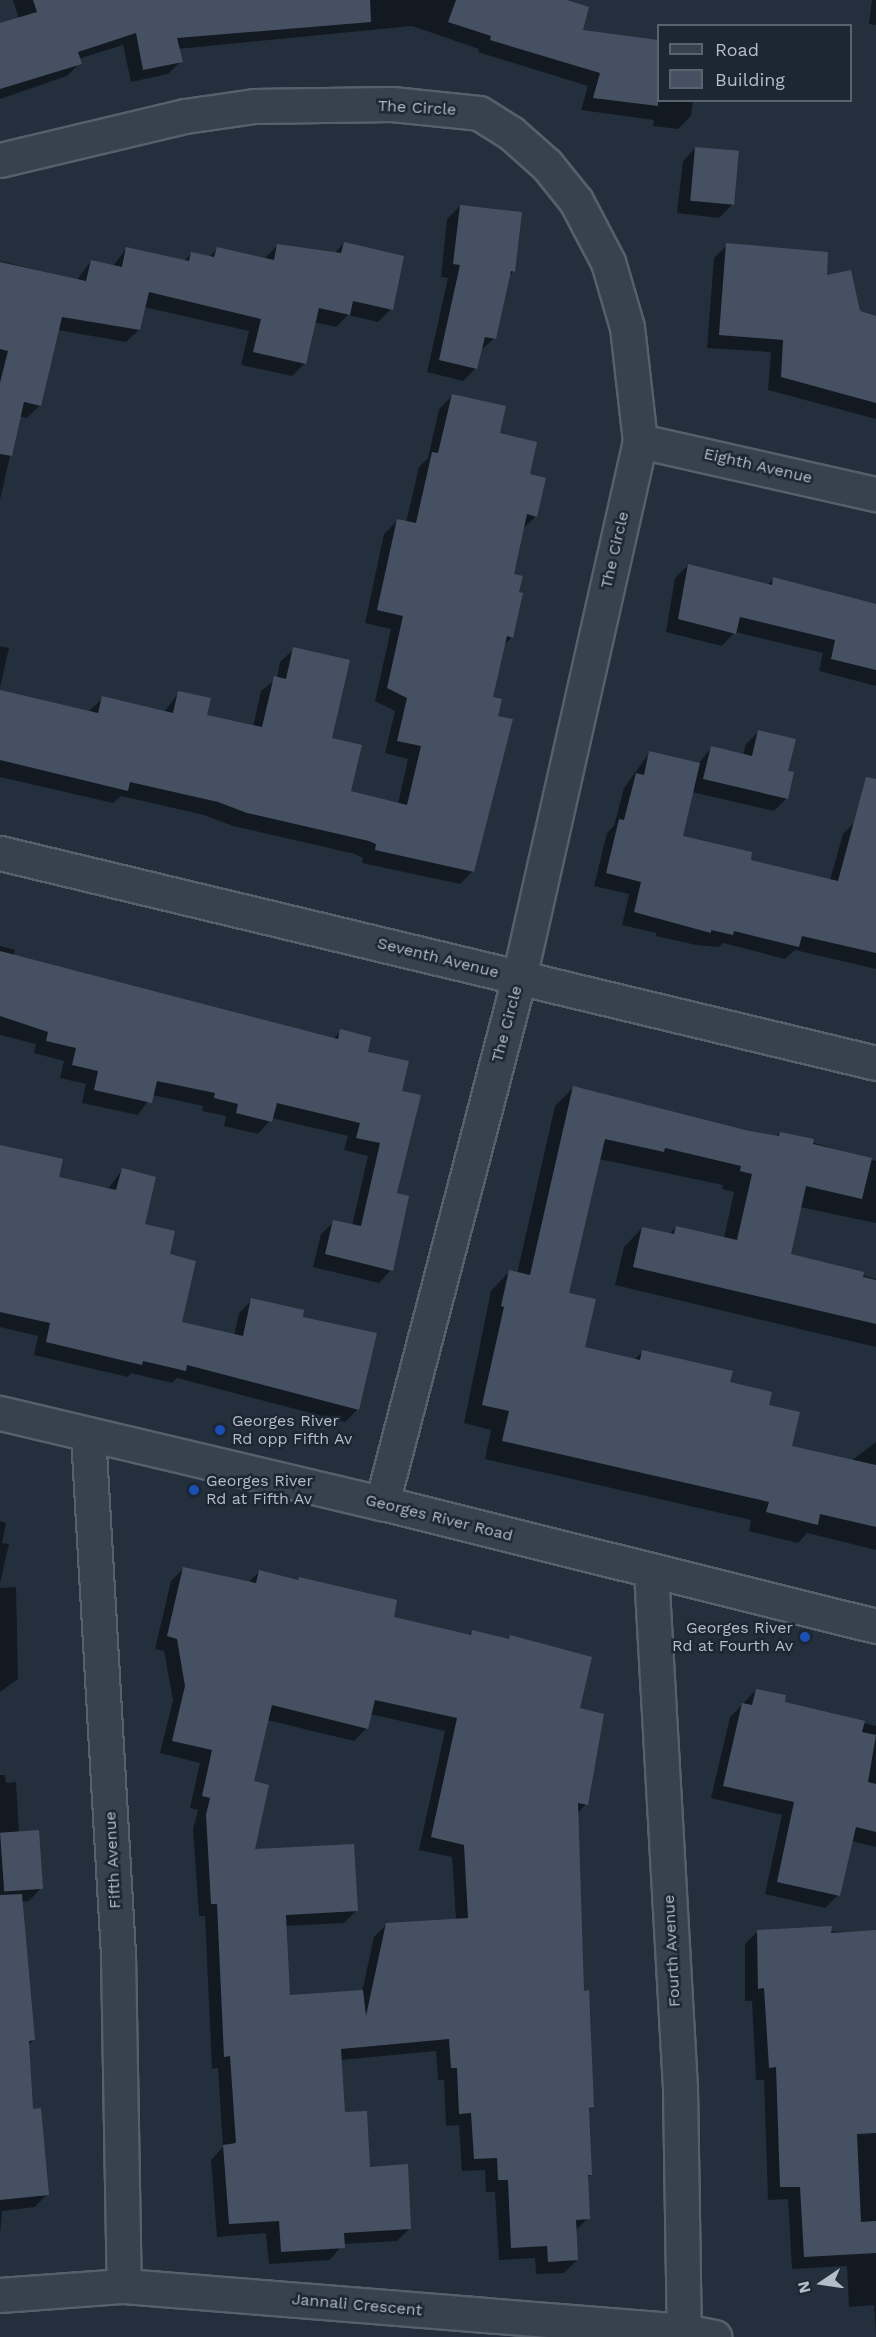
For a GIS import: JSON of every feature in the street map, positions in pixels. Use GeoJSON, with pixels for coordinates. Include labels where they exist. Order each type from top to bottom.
{"type":"FeatureCollection","features":[{"type":"Feature","properties":{"kind":"street","name":"The Circle"},"geometry":{"type":"LineString","coordinates":[[0,160],[185,116],[254,106],[392,104],[479,113],[511,133],[547,165],[576,201],[608,262],[627,327],[640,441],[519,978],[382,1503]]}},
{"type":"Feature","properties":{"kind":"street","name":"Eighth Avenue"},"geometry":{"type":"LineString","coordinates":[[640,441],[876,494]]}},
{"type":"Feature","properties":{"kind":"street","name":"Seventh Avenue"},"geometry":{"type":"LineString","coordinates":[[0,853],[876,1063]]}},
{"type":"Feature","properties":{"kind":"street","name":"Georges River Road"},"geometry":{"type":"LineString","coordinates":[[0,1413],[382,1503],[876,1626]]}},
{"type":"Feature","properties":{"kind":"street","name":"Fifth Avenue"},"geometry":{"type":"LineString","coordinates":[[88,1434],[118,1955],[124,2286]]}},
{"type":"Feature","properties":{"kind":"street","name":"Fourth Avenue"},"geometry":{"type":"LineString","coordinates":[[651,1571],[680,2088],[699,2334]]}},
{"type":"Feature","properties":{"kind":"street","name":"Jannali Crescent"},"geometry":{"type":"LineString","coordinates":[[0,2295],[124,2286],[699,2334]]}},
{"type":"Feature","properties":{"kind":"building"},"geometry":{"type":"Polygon","coordinates":[[[33,0],[370,0],[371,22],[177,38],[183,62],[143,70],[136,33],[78,52],[82,64],[0,89],[0,23],[37,12],[33,0]]]}},
{"type":"Feature","properties":{"kind":"building"},"geometry":{"type":"Polygon","coordinates":[[[456,0],[567,0],[589,7],[583,30],[657,40],[658,106],[593,98],[600,73],[490,40],[491,36],[448,22],[456,0]]]}},
{"type":"Feature","properties":{"kind":"building"},"geometry":{"type":"Polygon","coordinates":[[[695,147],[739,151],[734,205],[690,201],[695,147]]]}},
{"type":"Feature","properties":{"kind":"building"},"geometry":{"type":"Polygon","coordinates":[[[460,205],[522,212],[515,272],[511,271],[496,339],[485,337],[477,369],[439,360],[460,265],[453,264],[460,205]]]}},
{"type":"Feature","properties":{"kind":"building"},"geometry":{"type":"Polygon","coordinates":[[[344,242],[404,256],[393,310],[353,301],[350,315],[319,308],[306,364],[253,352],[261,319],[149,292],[140,330],[62,317],[41,406],[24,402],[12,456],[0,454],[0,383],[8,351],[0,349],[0,262],[86,281],[91,260],[122,267],[126,247],[189,261],[191,252],[214,257],[217,247],[274,260],[277,244],[341,253],[344,242]]]}},
{"type":"Feature","properties":{"kind":"building"},"geometry":{"type":"Polygon","coordinates":[[[726,243],[828,252],[827,275],[851,270],[860,311],[876,316],[876,403],[781,377],[783,340],[719,335],[726,243]]]}},
{"type":"Feature","properties":{"kind":"building"},"geometry":{"type":"Polygon","coordinates":[[[452,394],[506,406],[500,433],[537,442],[530,474],[546,478],[537,517],[527,514],[514,574],[523,576],[519,592],[523,593],[513,638],[507,636],[493,697],[502,699],[498,716],[513,719],[474,872],[375,850],[376,844],[369,841],[247,813],[218,802],[130,782],[128,791],[0,760],[0,690],[98,713],[102,696],[173,713],[178,691],[211,698],[207,715],[262,727],[274,676],[286,679],[293,647],[350,660],[332,738],[362,745],[351,791],[407,805],[421,746],[397,741],[407,698],[387,688],[403,616],[377,610],[397,519],[416,523],[432,452],[438,453],[452,394]]]}},
{"type":"Feature","properties":{"kind":"building"},"geometry":{"type":"Polygon","coordinates":[[[688,564],[772,585],[773,577],[876,604],[876,670],[831,659],[835,640],[740,617],[736,634],[678,619],[688,564]]]}},
{"type":"Feature","properties":{"kind":"building"},"geometry":{"type":"Polygon","coordinates":[[[758,730],[796,739],[788,771],[794,772],[788,799],[703,779],[711,746],[752,756],[758,730]]]}},
{"type":"Feature","properties":{"kind":"building"},"geometry":{"type":"Polygon","coordinates":[[[649,751],[700,763],[683,836],[752,852],[751,860],[838,881],[866,777],[876,779],[876,953],[802,936],[799,947],[734,931],[733,935],[711,930],[711,933],[634,912],[641,882],[606,873],[619,819],[624,820],[636,773],[644,775],[649,751]]]}},
{"type":"Feature","properties":{"kind":"building"},"geometry":{"type":"Polygon","coordinates":[[[0,951],[338,1039],[340,1029],[371,1037],[368,1052],[409,1061],[402,1091],[421,1095],[397,1193],[409,1196],[393,1271],[325,1254],[333,1220],[361,1226],[380,1143],[356,1138],[360,1123],[277,1103],[272,1122],[236,1113],[238,1104],[214,1098],[215,1093],[157,1081],[152,1103],[94,1090],[98,1071],[72,1065],[76,1048],[46,1041],[48,1032],[0,1016],[0,951]]]}},
{"type":"Feature","properties":{"kind":"building"},"geometry":{"type":"Polygon","coordinates":[[[573,1086],[749,1131],[779,1136],[780,1132],[814,1139],[813,1144],[872,1158],[862,1199],[806,1186],[791,1254],[864,1272],[863,1277],[876,1280],[876,1324],[633,1267],[642,1227],[674,1234],[676,1226],[737,1240],[752,1174],[740,1171],[741,1166],[665,1148],[664,1152],[605,1139],[569,1293],[596,1299],[585,1347],[640,1360],[642,1350],[733,1371],[730,1382],[772,1392],[769,1405],[800,1412],[792,1446],[876,1465],[876,1527],[820,1514],[818,1525],[766,1512],[769,1502],[502,1441],[509,1411],[482,1405],[504,1307],[501,1306],[509,1270],[530,1275],[573,1086]]]}},
{"type":"Feature","properties":{"kind":"building"},"geometry":{"type":"Polygon","coordinates":[[[0,1145],[63,1159],[59,1177],[116,1190],[122,1168],[156,1177],[145,1224],[175,1231],[170,1254],[196,1261],[182,1322],[243,1336],[251,1298],[304,1310],[303,1317],[377,1333],[359,1410],[187,1365],[186,1371],[143,1361],[142,1365],[46,1342],[50,1323],[0,1312],[0,1145]]]}},
{"type":"Feature","properties":{"kind":"building"},"geometry":{"type":"Polygon","coordinates":[[[183,1567],[256,1583],[259,1570],[397,1600],[394,1617],[471,1635],[472,1630],[509,1639],[510,1635],[592,1657],[580,1708],[604,1714],[588,1805],[578,1803],[584,1991],[589,1990],[594,2107],[589,2108],[592,2175],[588,2175],[590,2219],[576,2220],[578,2260],[548,2262],[547,2246],[511,2248],[508,2180],[498,2180],[497,2158],[474,2159],[471,2113],[459,2114],[457,2068],[451,2068],[449,2039],[341,2049],[345,2112],[367,2111],[370,2167],[408,2164],[411,2229],[344,2233],[345,2248],[281,2252],[279,2221],[229,2224],[223,2145],[236,2143],[230,2056],[224,2057],[217,1904],[211,1904],[206,1815],[210,1798],[202,1796],[212,1750],[172,1741],[185,1686],[177,1639],[167,1636],[183,1567]],[[375,1700],[368,1729],[272,1705],[254,1781],[269,1785],[255,1849],[354,1844],[358,1911],[286,1915],[290,1995],[363,1990],[366,2016],[386,1923],[468,1918],[464,1845],[431,1837],[457,1718],[375,1700]]]}},
{"type":"Feature","properties":{"kind":"building"},"geometry":{"type":"Polygon","coordinates":[[[756,1689],[786,1695],[785,1702],[865,1721],[862,1732],[876,1735],[868,1782],[876,1784],[876,1832],[856,1827],[840,1896],[777,1882],[794,1802],[723,1786],[742,1703],[752,1705],[756,1689]]]}},
{"type":"Feature","properties":{"kind":"building"},"geometry":{"type":"Polygon","coordinates":[[[39,1830],[43,1889],[4,1892],[0,1833],[39,1830]]]}},
{"type":"Feature","properties":{"kind":"building"},"geometry":{"type":"Polygon","coordinates":[[[22,1894],[35,2040],[29,2041],[33,2109],[41,2108],[49,2195],[0,2200],[0,1895],[22,1894]]]}},
{"type":"Feature","properties":{"kind":"building"},"geometry":{"type":"Polygon","coordinates":[[[832,1926],[831,1933],[876,1930],[876,2133],[857,2134],[861,2222],[876,2221],[876,2253],[804,2257],[800,2187],[780,2187],[776,2067],[769,2068],[764,1988],[758,1989],[757,1930],[832,1926]]]}},
{"type":"Feature","properties":{"kind":"place","name":"Georges River Rd opp Fifth Av"},"geometry":{"type":"Point","coordinates":[220,1430]}},
{"type":"Feature","properties":{"kind":"place","name":"Georges River Rd at Fifth Av"},"geometry":{"type":"Point","coordinates":[194,1490]}},
{"type":"Feature","properties":{"kind":"place","name":"Georges River Rd at Fourth Av"},"geometry":{"type":"Point","coordinates":[805,1637]}}]}
